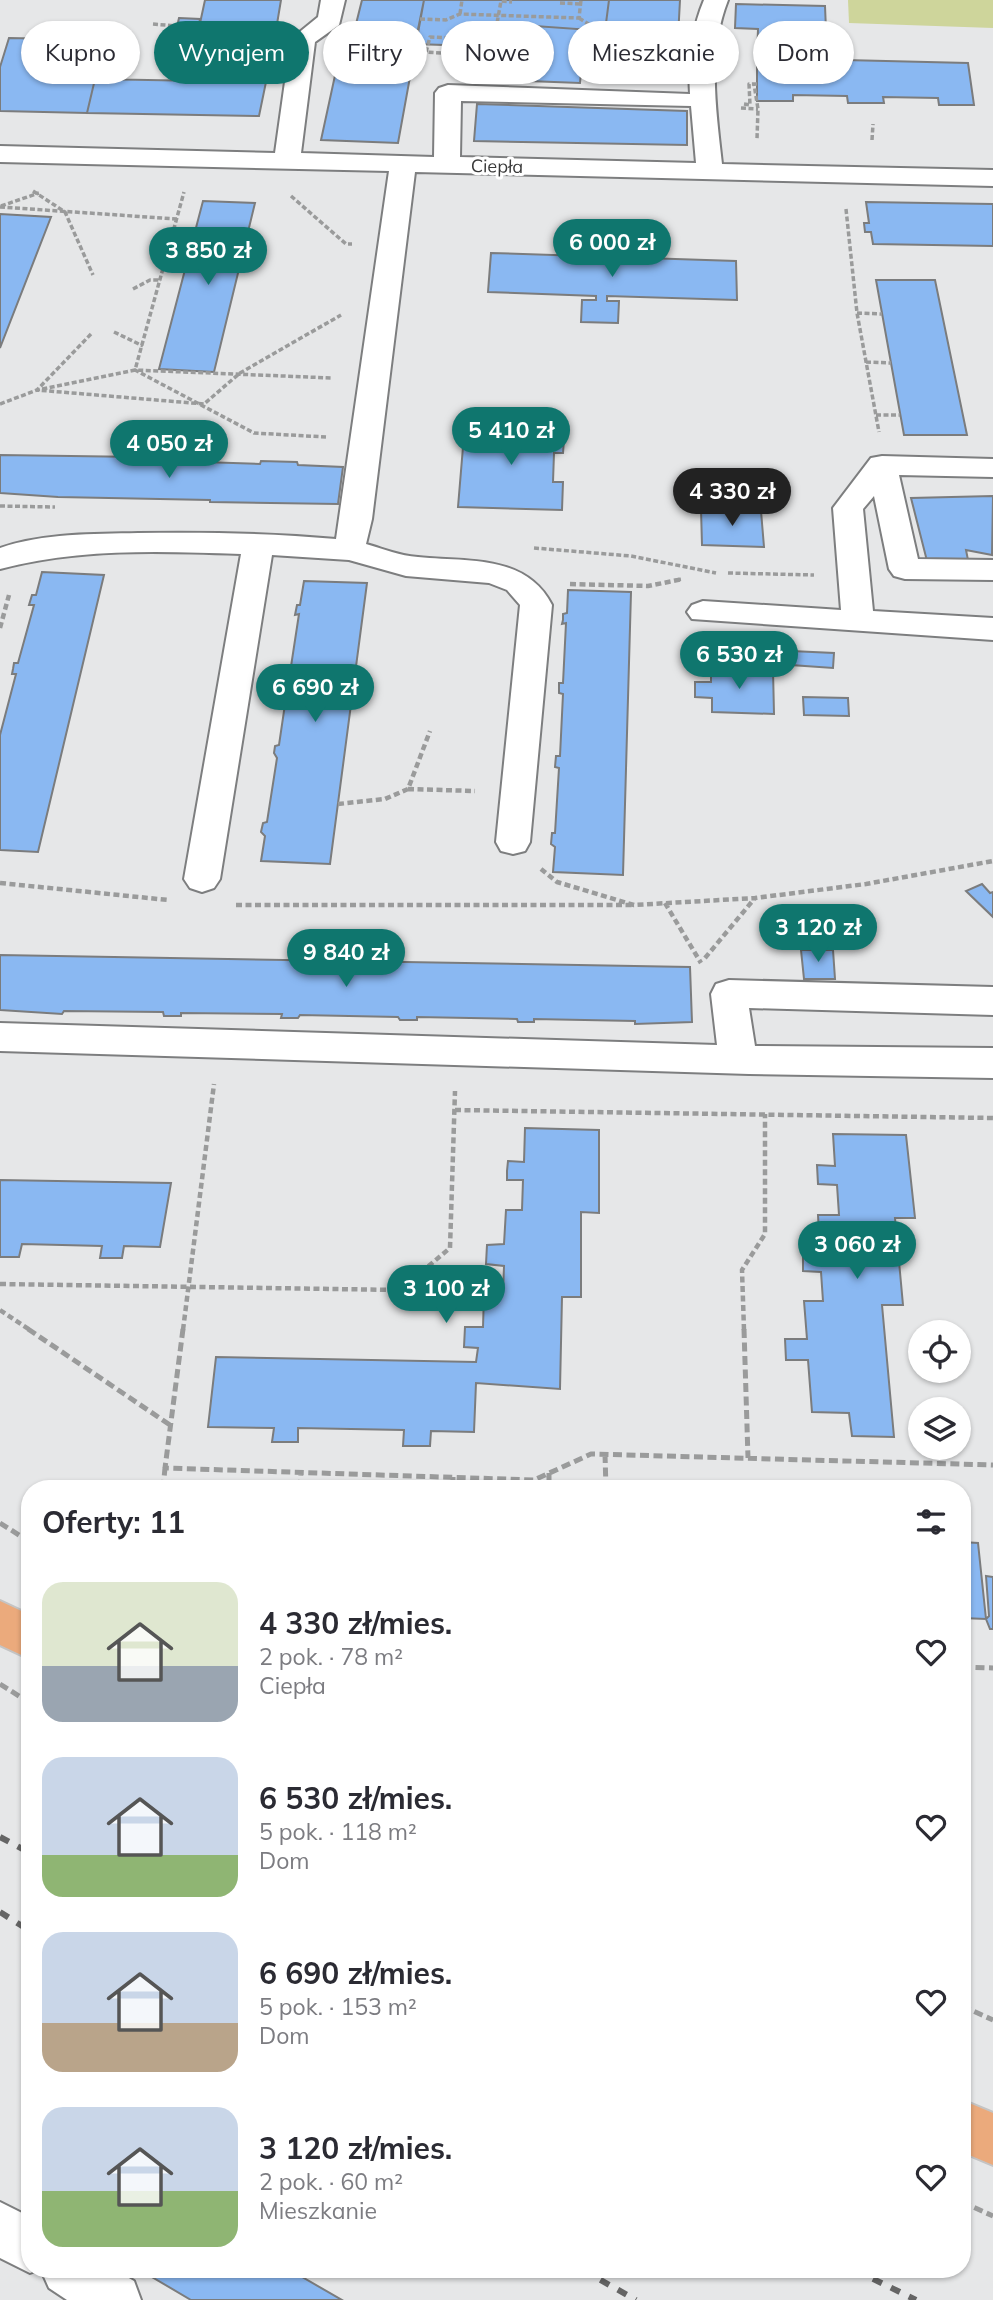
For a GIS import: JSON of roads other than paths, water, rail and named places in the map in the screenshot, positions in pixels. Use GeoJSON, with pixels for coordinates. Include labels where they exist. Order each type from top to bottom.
{"type":"FeatureCollection","features":[{"type":"Feature","properties":{"kind":"main road"},"geometry":{"type":"LineString","coordinates":[[0,1620],[21,1633]]}},
{"type":"Feature","properties":{"kind":"main road"},"geometry":{"type":"LineString","coordinates":[[971,2129],[993,2140]]}},
{"type":"Feature","properties":{"kind":"street"},"geometry":{"type":"LineString","coordinates":[[287,162],[303,39],[330,20],[333,0]]}},
{"type":"Feature","properties":{"kind":"street"},"geometry":{"type":"LineString","coordinates":[[710,170],[702,86],[706,17],[716,0]]}},
{"type":"Feature","properties":{"kind":"street"},"geometry":{"type":"LineString","coordinates":[[447,164],[448,93],[683,100]]}},
{"type":"Feature","properties":{"kind":"street","name":"Ciepła"},"geometry":{"type":"LineString","coordinates":[[0,154],[993,178]]}},
{"type":"Feature","properties":{"kind":"street"},"geometry":{"type":"LineString","coordinates":[[349,551],[367,440],[403,164]]}},
{"type":"Feature","properties":{"kind":"street"},"geometry":{"type":"LineString","coordinates":[[882,465],[993,468]]}},
{"type":"Feature","properties":{"kind":"street"},"geometry":{"type":"LineString","coordinates":[[882,465],[905,569],[993,570]]}},
{"type":"Feature","properties":{"kind":"street"},"geometry":{"type":"LineString","coordinates":[[858,620],[848,508],[882,465]]}},
{"type":"Feature","properties":{"kind":"street"},"geometry":{"type":"LineString","coordinates":[[0,559],[7,554],[34,549],[178,541],[349,551],[404,566],[483,571],[518,583],[531,592],[536,605],[513,842]]}},
{"type":"Feature","properties":{"kind":"street"},"geometry":{"type":"LineString","coordinates":[[202,879],[258,545]]}},
{"type":"Feature","properties":{"kind":"street"},"geometry":{"type":"LineString","coordinates":[[703,612],[993,629]]}},
{"type":"Feature","properties":{"kind":"street"},"geometry":{"type":"LineString","coordinates":[[738,1059],[729,994],[993,1001]]}},
{"type":"Feature","properties":{"kind":"street"},"geometry":{"type":"LineString","coordinates":[[0,1037],[456,1052],[993,1063]]}},
{"type":"Feature","properties":{"kind":"street"},"geometry":{"type":"LineString","coordinates":[[0,2228],[21,2241]]}},
{"type":"Feature","properties":{"kind":"street"},"geometry":{"type":"LineString","coordinates":[[80,2278],[115,2300]]}},
{"type":"Feature","properties":{"kind":"railway"},"geometry":{"type":"LineString","coordinates":[[0,1837],[21,1848]]}},
{"type":"Feature","properties":{"kind":"railway"},"geometry":{"type":"LineString","coordinates":[[0,1912],[21,1925]]}},
{"type":"Feature","properties":{"kind":"railway"},"geometry":{"type":"LineString","coordinates":[[597,2278],[636,2300]]}},
{"type":"Feature","properties":{"kind":"railway"},"geometry":{"type":"LineString","coordinates":[[871,2278],[916,2300]]}}]}
